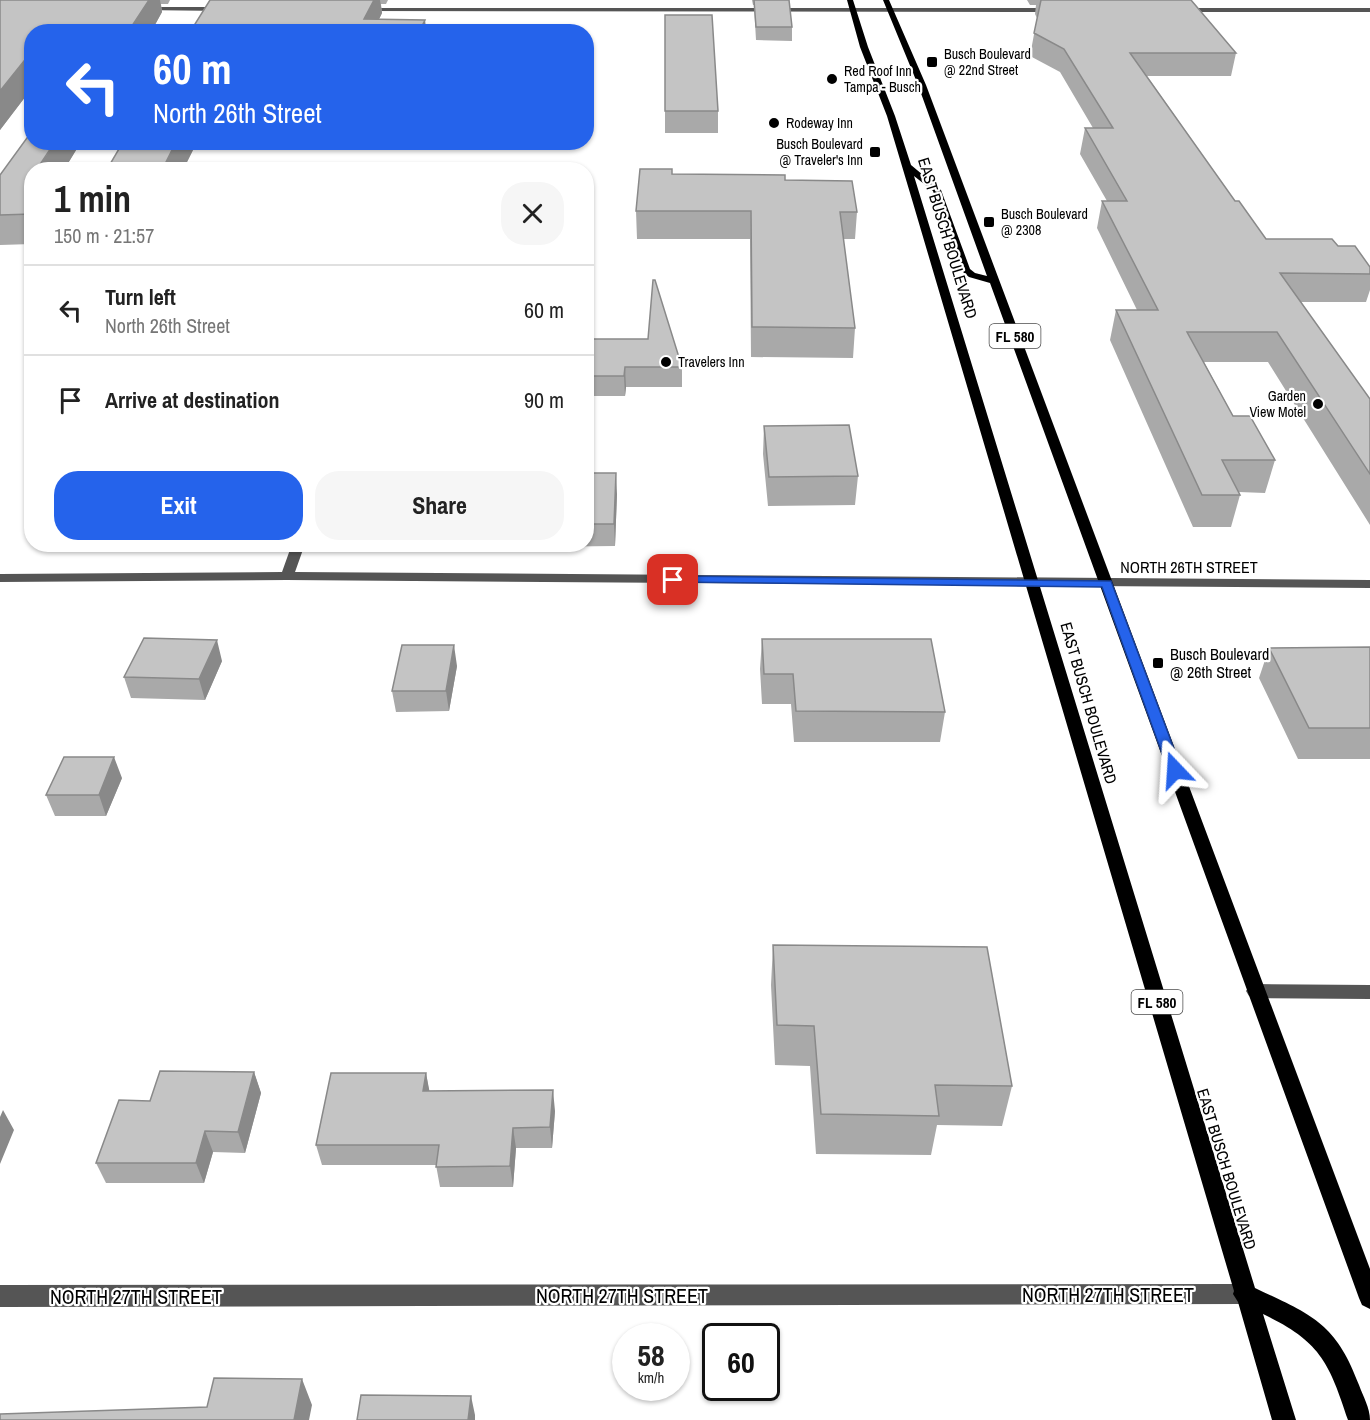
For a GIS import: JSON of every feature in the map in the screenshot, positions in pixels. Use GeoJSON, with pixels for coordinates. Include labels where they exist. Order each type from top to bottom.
{"type":"FeatureCollection","features":[{"type":"Feature","properties":{"kind":"main road","name":"EAST BUSCH BOULEVARD"},"geometry":{"type":"LineString","coordinates":[[851,4],[864,47],[891,116],[1033,583],[1244,1294],[1284,1420]]}},
{"type":"Feature","properties":{"kind":"main road","name":"EAST BUSCH BOULEVARD"},"geometry":{"type":"LineString","coordinates":[[887,4],[922,85],[1370,1298]]}},
{"type":"Feature","properties":{"kind":"main road"},"geometry":{"type":"LineString","coordinates":[[906,166],[937,190],[966,270],[972,275],[995,281]]}},
{"type":"Feature","properties":{"kind":"main road"},"geometry":{"type":"LineString","coordinates":[[1244,1294],[1304,1323],[1319,1335],[1336,1358],[1359,1420]]}},
{"type":"Feature","properties":{"kind":"street"},"geometry":{"type":"LineString","coordinates":[[494,9],[497,0]]}},
{"type":"Feature","properties":{"kind":"street"},"geometry":{"type":"LineString","coordinates":[[682,0],[683,9]]}},
{"type":"Feature","properties":{"kind":"street"},"geometry":{"type":"LineString","coordinates":[[353,9],[683,9],[887,4],[1059,10]]}},
{"type":"Feature","properties":{"kind":"street"},"geometry":{"type":"LineString","coordinates":[[132,9],[235,9]]}},
{"type":"Feature","properties":{"kind":"street"},"geometry":{"type":"LineString","coordinates":[[1171,10],[1370,10]]}},
{"type":"Feature","properties":{"kind":"street"},"geometry":{"type":"LineString","coordinates":[[287,576],[295,552]]}},
{"type":"Feature","properties":{"kind":"street","name":"NORTH 26TH STREET"},"geometry":{"type":"LineString","coordinates":[[0,578],[287,576],[1107,584],[1370,584]]}},
{"type":"Feature","properties":{"kind":"street"},"geometry":{"type":"LineString","coordinates":[[1255,991],[1370,992]]}},
{"type":"Feature","properties":{"kind":"street","name":"NORTH 27TH STREET"},"geometry":{"type":"LineString","coordinates":[[0,1296],[1244,1294]]}},
{"type":"Feature","properties":{"kind":"building"},"geometry":{"type":"Polygon","coordinates":[[[0,0],[149,0],[133,24],[24,24],[24,61],[0,91],[0,0]]]}},
{"type":"Feature","properties":{"kind":"building"},"geometry":{"type":"Polygon","coordinates":[[[210,0],[374,0],[364,19],[425,20],[423,24],[195,24],[210,0]]]}},
{"type":"Feature","properties":{"kind":"building"},"geometry":{"type":"Polygon","coordinates":[[[754,0],[789,0],[792,27],[756,27],[754,0]]]}},
{"type":"Feature","properties":{"kind":"building"},"geometry":{"type":"Polygon","coordinates":[[[1041,0],[1191,0],[1236,53],[1130,53],[1235,201],[1239,201],[1266,239],[1332,239],[1338,246],[1355,246],[1370,267],[1370,274],[1280,273],[1370,399],[1370,474],[1277,332],[1187,332],[1233,416],[1250,416],[1275,460],[1222,460],[1240,495],[1202,495],[1116,310],[1158,310],[1102,201],[1127,201],[1085,128],[1113,128],[1064,49],[1034,33],[1041,0]]]}},
{"type":"Feature","properties":{"kind":"building"},"geometry":{"type":"Polygon","coordinates":[[[665,15],[712,15],[718,111],[665,111],[665,15]]]}},
{"type":"Feature","properties":{"kind":"building"},"geometry":{"type":"Polygon","coordinates":[[[24,142],[24,150],[50,150],[42,162],[24,162],[24,214],[0,215],[0,175],[24,142]]]}},
{"type":"Feature","properties":{"kind":"building"},"geometry":{"type":"Polygon","coordinates":[[[118,150],[172,150],[166,162],[111,162],[118,150]]]}},
{"type":"Feature","properties":{"kind":"building"},"geometry":{"type":"Polygon","coordinates":[[[640,169],[672,169],[672,174],[785,175],[785,180],[852,181],[857,212],[840,212],[855,328],[752,327],[751,211],[636,211],[640,169]]]}},
{"type":"Feature","properties":{"kind":"building"},"geometry":{"type":"Polygon","coordinates":[[[653,280],[655,280],[682,367],[625,367],[624,376],[594,376],[594,339],[648,339],[653,280]]]}},
{"type":"Feature","properties":{"kind":"building"},"geometry":{"type":"Polygon","coordinates":[[[849,425],[858,476],[769,477],[764,426],[849,425]]]}},
{"type":"Feature","properties":{"kind":"building"},"geometry":{"type":"Polygon","coordinates":[[[594,473],[616,473],[614,524],[594,524],[594,473]]]}},
{"type":"Feature","properties":{"kind":"building"},"geometry":{"type":"Polygon","coordinates":[[[144,638],[217,640],[199,679],[124,677],[144,638]]]}},
{"type":"Feature","properties":{"kind":"building"},"geometry":{"type":"Polygon","coordinates":[[[762,639],[931,639],[945,712],[796,711],[793,674],[764,674],[762,639]]]}},
{"type":"Feature","properties":{"kind":"building"},"geometry":{"type":"Polygon","coordinates":[[[402,645],[454,645],[446,691],[392,691],[402,645]]]}},
{"type":"Feature","properties":{"kind":"building"},"geometry":{"type":"Polygon","coordinates":[[[1370,647],[1370,728],[1309,728],[1269,648],[1370,647]]]}},
{"type":"Feature","properties":{"kind":"building"},"geometry":{"type":"Polygon","coordinates":[[[64,757],[114,757],[99,795],[46,795],[64,757]]]}},
{"type":"Feature","properties":{"kind":"building"},"geometry":{"type":"Polygon","coordinates":[[[773,945],[987,947],[1012,1086],[935,1085],[939,1116],[821,1114],[814,1026],[777,1025],[773,945]]]}},
{"type":"Feature","properties":{"kind":"building"},"geometry":{"type":"Polygon","coordinates":[[[160,1071],[254,1072],[238,1132],[205,1131],[196,1163],[96,1163],[119,1100],[150,1101],[160,1071]]]}},
{"type":"Feature","properties":{"kind":"building"},"geometry":{"type":"Polygon","coordinates":[[[331,1073],[426,1073],[423,1091],[553,1090],[550,1127],[513,1128],[510,1166],[436,1167],[439,1145],[316,1145],[331,1073]]]}},
{"type":"Feature","properties":{"kind":"building"},"geometry":{"type":"Polygon","coordinates":[[[214,1378],[302,1379],[294,1420],[0,1420],[0,1414],[207,1407],[214,1378]]]}},
{"type":"Feature","properties":{"kind":"building"},"geometry":{"type":"Polygon","coordinates":[[[361,1395],[471,1396],[468,1420],[357,1420],[361,1395]]]}},
{"type":"Feature","properties":{"kind":"place","name":"Busch Boulevard @ 22nd Street"},"geometry":{"type":"Point","coordinates":[932,62]}},
{"type":"Feature","properties":{"kind":"place","name":"Red Roof Inn Tampa - Busch"},"geometry":{"type":"Point","coordinates":[832,79]}},
{"type":"Feature","properties":{"kind":"place","name":"Rodeway Inn"},"geometry":{"type":"Point","coordinates":[774,123]}},
{"type":"Feature","properties":{"kind":"place","name":"Busch Boulevard @ Traveler's Inn"},"geometry":{"type":"Point","coordinates":[875,152]}},
{"type":"Feature","properties":{"kind":"place","name":"Busch Boulevard @ 2308"},"geometry":{"type":"Point","coordinates":[989,222]}},
{"type":"Feature","properties":{"kind":"place","name":"Travelers Inn"},"geometry":{"type":"Point","coordinates":[666,362]}},
{"type":"Feature","properties":{"kind":"place","name":"Garden View Motel"},"geometry":{"type":"Point","coordinates":[1318,404]}},
{"type":"Feature","properties":{"kind":"place","name":"Busch Boulevard @ 26th Street"},"geometry":{"type":"Point","coordinates":[1158,663]}},
{"type":"Feature","properties":{"kind":"route"},"geometry":{"type":"LineString","coordinates":[[673,580],[1107,584],[1175,770]]}}]}
